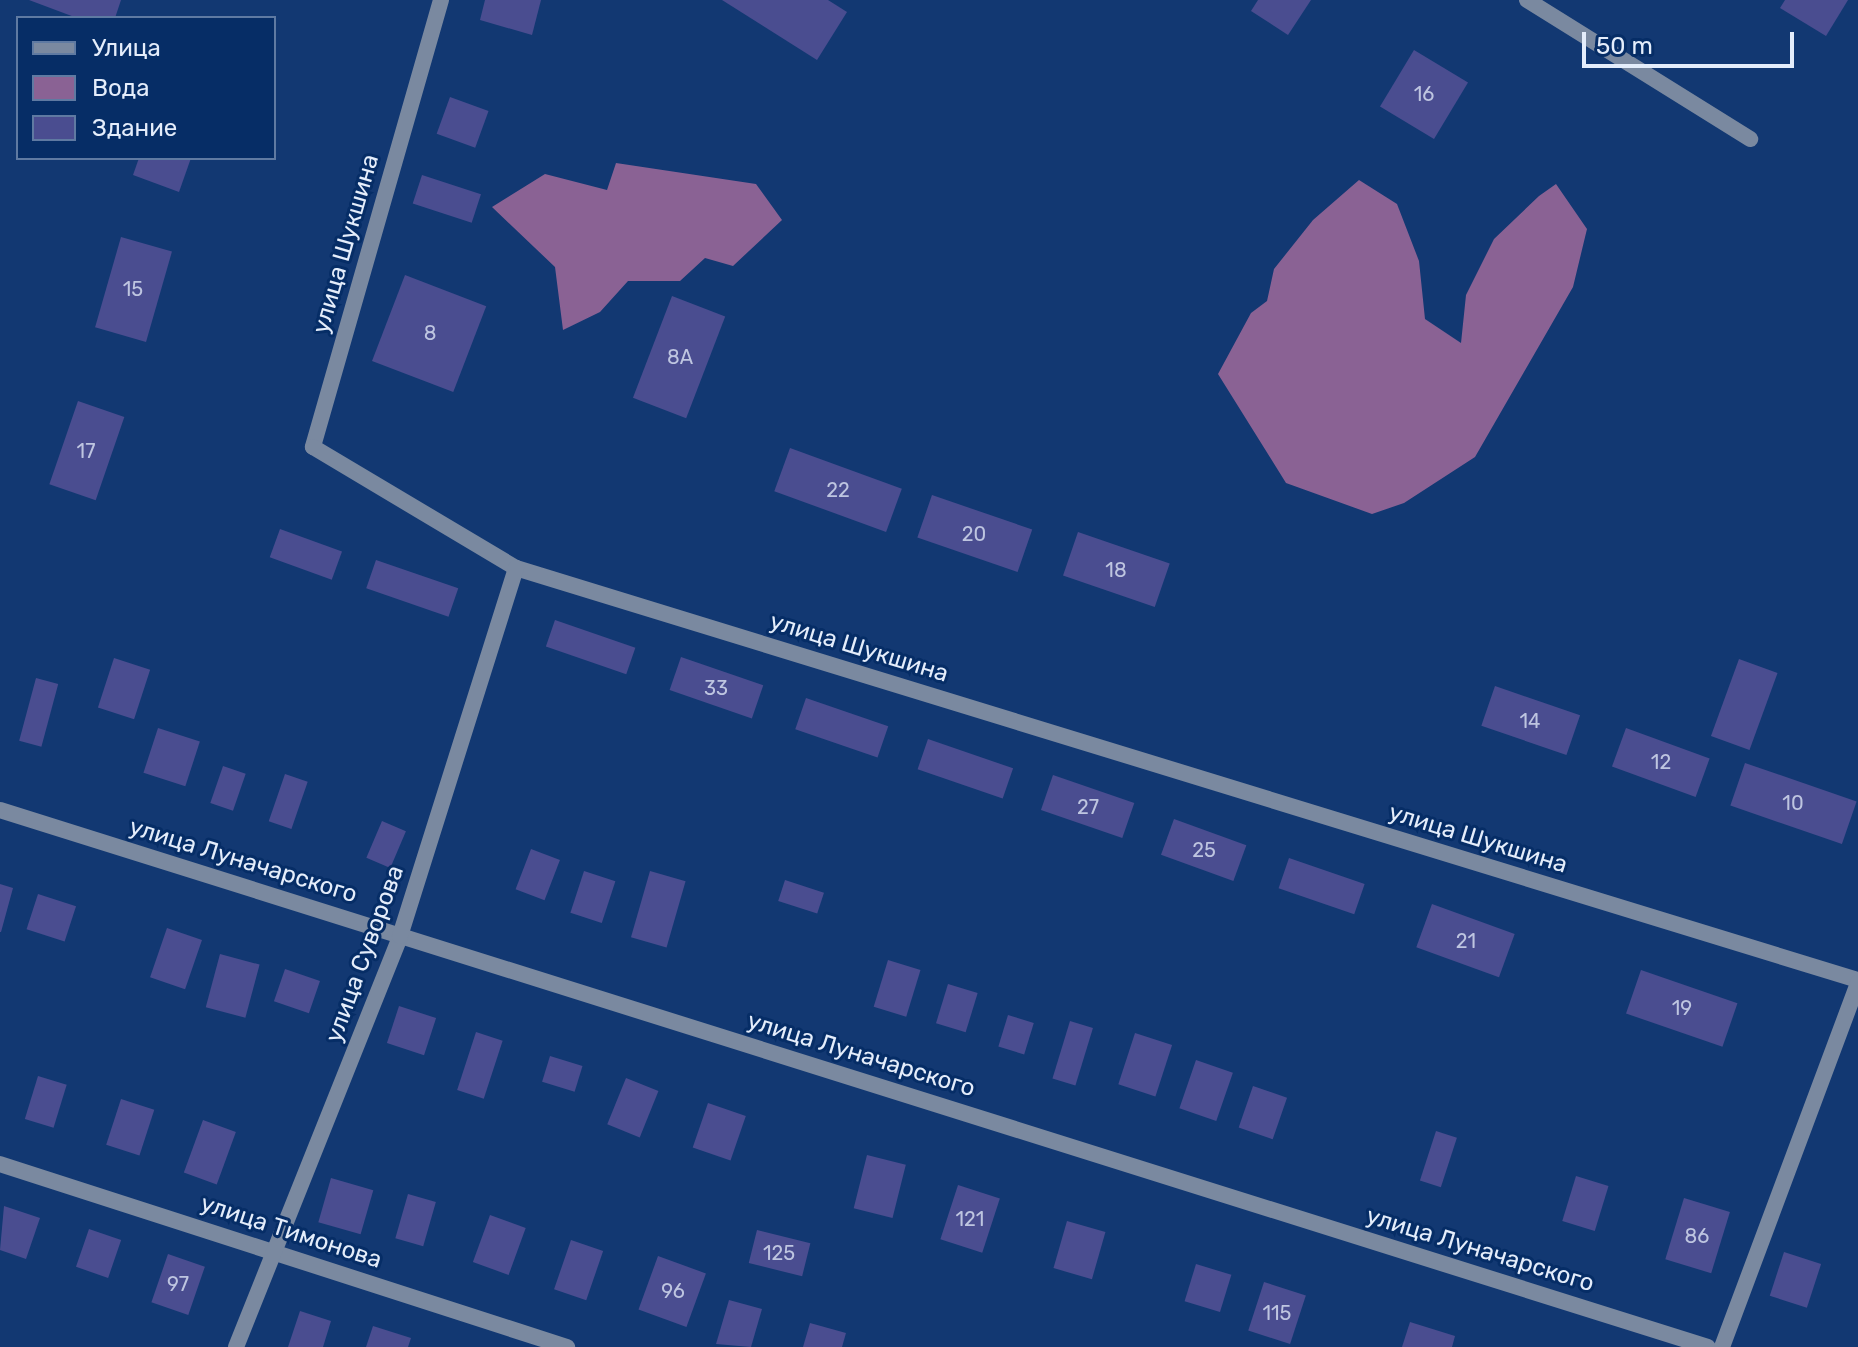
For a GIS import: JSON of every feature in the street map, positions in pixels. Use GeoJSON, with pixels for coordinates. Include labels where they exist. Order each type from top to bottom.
{"type":"FeatureCollection","features":[{"type":"Feature","properties":{"kind":"street","name":"улица Шукшина"},"geometry":{"type":"LineString","coordinates":[[441,0],[313,447],[516,568],[1858,982]]}},
{"type":"Feature","properties":{"kind":"street"},"geometry":{"type":"LineString","coordinates":[[1527,0],[1750,139]]}},
{"type":"Feature","properties":{"kind":"street","name":"улица Суворова"},"geometry":{"type":"LineString","coordinates":[[236,1347],[277,1253],[400,936],[516,568]]}},
{"type":"Feature","properties":{"kind":"street","name":"улица Луначарского"},"geometry":{"type":"LineString","coordinates":[[0,810],[1708,1347]]}},
{"type":"Feature","properties":{"kind":"street"},"geometry":{"type":"LineString","coordinates":[[1722,1347],[1858,982]]}},
{"type":"Feature","properties":{"kind":"street","name":"улица Тимонова"},"geometry":{"type":"LineString","coordinates":[[0,1164],[567,1347]]}},
{"type":"Feature","properties":{"kind":"water"},"geometry":{"type":"Polygon","coordinates":[[[616,163],[756,184],[782,220],[733,266],[705,258],[680,281],[628,281],[600,312],[563,330],[555,267],[492,207],[545,174],[607,190],[616,163]]]}},
{"type":"Feature","properties":{"kind":"water"},"geometry":{"type":"Polygon","coordinates":[[[1359,180],[1397,204],[1419,261],[1425,319],[1461,343],[1466,295],[1494,239],[1539,196],[1556,184],[1587,229],[1573,287],[1475,457],[1404,503],[1372,514],[1286,483],[1218,374],[1251,313],[1267,301],[1274,269],[1313,220],[1359,180]]]}},
{"type":"Feature","properties":{"kind":"building"},"geometry":{"type":"Polygon","coordinates":[[[29,0],[121,0],[116,16],[72,16],[29,0]]]}},
{"type":"Feature","properties":{"kind":"building"},"geometry":{"type":"Polygon","coordinates":[[[485,0],[541,0],[532,35],[480,20],[485,0]]]}},
{"type":"Feature","properties":{"kind":"building"},"geometry":{"type":"Polygon","coordinates":[[[722,0],[828,0],[847,12],[817,60],[722,0]]]}},
{"type":"Feature","properties":{"kind":"building"},"geometry":{"type":"Polygon","coordinates":[[[1258,0],[1311,0],[1288,35],[1251,11],[1258,0]]]}},
{"type":"Feature","properties":{"kind":"building"},"geometry":{"type":"Polygon","coordinates":[[[1785,0],[1848,0],[1826,36],[1780,8],[1785,0]]]}},
{"type":"Feature","properties":{"kind":"building"},"geometry":{"type":"Polygon","coordinates":[[[1414,50],[1468,82],[1434,139],[1380,107],[1414,50]]]}},
{"type":"Feature","properties":{"kind":"building"},"geometry":{"type":"Polygon","coordinates":[[[450,97],[489,111],[475,148],[437,134],[450,97]]]}},
{"type":"Feature","properties":{"kind":"building"},"geometry":{"type":"Polygon","coordinates":[[[138,160],[190,160],[179,192],[133,175],[138,160]]]}},
{"type":"Feature","properties":{"kind":"building"},"geometry":{"type":"Polygon","coordinates":[[[422,175],[481,194],[472,223],[413,204],[422,175]]]}},
{"type":"Feature","properties":{"kind":"building"},"geometry":{"type":"Polygon","coordinates":[[[121,237],[172,252],[146,342],[95,327],[121,237]]]}},
{"type":"Feature","properties":{"kind":"building"},"geometry":{"type":"Polygon","coordinates":[[[405,275],[486,306],[453,392],[372,361],[405,275]]]}},
{"type":"Feature","properties":{"kind":"building"},"geometry":{"type":"Polygon","coordinates":[[[672,296],[725,316],[686,418],[633,398],[672,296]]]}},
{"type":"Feature","properties":{"kind":"building"},"geometry":{"type":"Polygon","coordinates":[[[78,401],[124,417],[96,500],[49,484],[78,401]]]}},
{"type":"Feature","properties":{"kind":"building"},"geometry":{"type":"Polygon","coordinates":[[[790,448],[902,489],[886,532],[774,491],[790,448]]]}},
{"type":"Feature","properties":{"kind":"building"},"geometry":{"type":"Polygon","coordinates":[[[932,495],[1032,530],[1018,572],[917,538],[932,495]]]}},
{"type":"Feature","properties":{"kind":"building"},"geometry":{"type":"Polygon","coordinates":[[[280,529],[342,552],[332,580],[270,557],[280,529]]]}},
{"type":"Feature","properties":{"kind":"building"},"geometry":{"type":"Polygon","coordinates":[[[1078,532],[1170,564],[1155,607],[1063,575],[1078,532]]]}},
{"type":"Feature","properties":{"kind":"building"},"geometry":{"type":"Polygon","coordinates":[[[376,560],[458,588],[448,617],[366,588],[376,560]]]}},
{"type":"Feature","properties":{"kind":"building"},"geometry":{"type":"Polygon","coordinates":[[[555,620],[635,648],[626,674],[546,646],[555,620]]]}},
{"type":"Feature","properties":{"kind":"building"},"geometry":{"type":"Polygon","coordinates":[[[681,657],[763,685],[752,718],[670,690],[681,657]]]}},
{"type":"Feature","properties":{"kind":"building"},"geometry":{"type":"Polygon","coordinates":[[[114,658],[150,670],[134,719],[98,707],[114,658]]]}},
{"type":"Feature","properties":{"kind":"building"},"geometry":{"type":"Polygon","coordinates":[[[1739,659],[1778,673],[1749,750],[1711,736],[1739,659]]]}},
{"type":"Feature","properties":{"kind":"building"},"geometry":{"type":"Polygon","coordinates":[[[36,678],[58,684],[41,747],[19,741],[36,678]]]}},
{"type":"Feature","properties":{"kind":"building"},"geometry":{"type":"Polygon","coordinates":[[[1495,686],[1580,715],[1566,755],[1481,726],[1495,686]]]}},
{"type":"Feature","properties":{"kind":"building"},"geometry":{"type":"Polygon","coordinates":[[[806,698],[888,726],[878,758],[795,729],[806,698]]]}},
{"type":"Feature","properties":{"kind":"building"},"geometry":{"type":"Polygon","coordinates":[[[158,728],[200,742],[185,786],[143,773],[158,728]]]}},
{"type":"Feature","properties":{"kind":"building"},"geometry":{"type":"Polygon","coordinates":[[[1626,728],[1710,758],[1696,797],[1612,767],[1626,728]]]}},
{"type":"Feature","properties":{"kind":"building"},"geometry":{"type":"Polygon","coordinates":[[[928,739],[1013,768],[1003,799],[918,769],[928,739]]]}},
{"type":"Feature","properties":{"kind":"building"},"geometry":{"type":"Polygon","coordinates":[[[1745,763],[1857,801],[1842,844],[1730,806],[1745,763]]]}},
{"type":"Feature","properties":{"kind":"building"},"geometry":{"type":"Polygon","coordinates":[[[223,766],[246,774],[233,811],[210,803],[223,766]]]}},
{"type":"Feature","properties":{"kind":"building"},"geometry":{"type":"Polygon","coordinates":[[[285,774],[308,782],[291,829],[269,821],[285,774]]]}},
{"type":"Feature","properties":{"kind":"building"},"geometry":{"type":"Polygon","coordinates":[[[1053,775],[1134,803],[1122,838],[1041,810],[1053,775]]]}},
{"type":"Feature","properties":{"kind":"building"},"geometry":{"type":"Polygon","coordinates":[[[1174,819],[1246,845],[1233,881],[1161,855],[1174,819]]]}},
{"type":"Feature","properties":{"kind":"building"},"geometry":{"type":"Polygon","coordinates":[[[382,821],[406,831],[390,868],[366,858],[382,821]]]}},
{"type":"Feature","properties":{"kind":"building"},"geometry":{"type":"Polygon","coordinates":[[[531,849],[560,860],[545,900],[516,889],[531,849]]]}},
{"type":"Feature","properties":{"kind":"building"},"geometry":{"type":"Polygon","coordinates":[[[1289,858],[1365,884],[1354,914],[1279,888],[1289,858]]]}},
{"type":"Feature","properties":{"kind":"building"},"geometry":{"type":"Polygon","coordinates":[[[584,871],[615,881],[602,923],[570,913],[584,871]]]}},
{"type":"Feature","properties":{"kind":"building"},"geometry":{"type":"Polygon","coordinates":[[[650,871],[686,881],[667,948],[631,937],[650,871]]]}},
{"type":"Feature","properties":{"kind":"building"},"geometry":{"type":"Polygon","coordinates":[[[785,880],[824,893],[817,914],[778,901],[785,880]]]}},
{"type":"Feature","properties":{"kind":"building"},"geometry":{"type":"Polygon","coordinates":[[[0,884],[13,888],[1,932],[0,932],[0,884]]]}},
{"type":"Feature","properties":{"kind":"building"},"geometry":{"type":"Polygon","coordinates":[[[38,894],[76,906],[65,942],[27,929],[38,894]]]}},
{"type":"Feature","properties":{"kind":"building"},"geometry":{"type":"Polygon","coordinates":[[[1432,904],[1515,934],[1499,977],[1416,947],[1432,904]]]}},
{"type":"Feature","properties":{"kind":"building"},"geometry":{"type":"Polygon","coordinates":[[[167,928],[202,940],[185,989],[150,977],[167,928]]]}},
{"type":"Feature","properties":{"kind":"building"},"geometry":{"type":"Polygon","coordinates":[[[220,954],[260,965],[245,1018],[206,1007],[220,954]]]}},
{"type":"Feature","properties":{"kind":"building"},"geometry":{"type":"Polygon","coordinates":[[[888,960],[921,970],[906,1017],[874,1007],[888,960]]]}},
{"type":"Feature","properties":{"kind":"building"},"geometry":{"type":"Polygon","coordinates":[[[285,969],[320,981],[309,1013],[274,1001],[285,969]]]}},
{"type":"Feature","properties":{"kind":"building"},"geometry":{"type":"Polygon","coordinates":[[[1641,970],[1737,1003],[1722,1047],[1626,1013],[1641,970]]]}},
{"type":"Feature","properties":{"kind":"building"},"geometry":{"type":"Polygon","coordinates":[[[948,984],[978,993],[966,1032],[936,1023],[948,984]]]}},
{"type":"Feature","properties":{"kind":"building"},"geometry":{"type":"Polygon","coordinates":[[[399,1006],[436,1018],[424,1055],[387,1043],[399,1006]]]}},
{"type":"Feature","properties":{"kind":"building"},"geometry":{"type":"Polygon","coordinates":[[[1008,1015],[1034,1023],[1024,1054],[998,1047],[1008,1015]]]}},
{"type":"Feature","properties":{"kind":"building"},"geometry":{"type":"Polygon","coordinates":[[[1070,1021],[1093,1028],[1075,1085],[1052,1078],[1070,1021]]]}},
{"type":"Feature","properties":{"kind":"building"},"geometry":{"type":"Polygon","coordinates":[[[476,1032],[503,1041],[484,1099],[457,1090],[476,1032]]]}},
{"type":"Feature","properties":{"kind":"building"},"geometry":{"type":"Polygon","coordinates":[[[1135,1033],[1172,1045],[1155,1096],[1118,1084],[1135,1033]]]}},
{"type":"Feature","properties":{"kind":"building"},"geometry":{"type":"Polygon","coordinates":[[[550,1056],[583,1066],[575,1092],[542,1082],[550,1056]]]}},
{"type":"Feature","properties":{"kind":"building"},"geometry":{"type":"Polygon","coordinates":[[[1196,1060],[1233,1073],[1216,1121],[1179,1108],[1196,1060]]]}},
{"type":"Feature","properties":{"kind":"building"},"geometry":{"type":"Polygon","coordinates":[[[38,1076],[67,1085],[54,1128],[25,1119],[38,1076]]]}},
{"type":"Feature","properties":{"kind":"building"},"geometry":{"type":"Polygon","coordinates":[[[626,1078],[658,1091],[640,1137],[607,1124],[626,1078]]]}},
{"type":"Feature","properties":{"kind":"building"},"geometry":{"type":"Polygon","coordinates":[[[1253,1086],[1287,1098],[1273,1139],[1239,1128],[1253,1086]]]}},
{"type":"Feature","properties":{"kind":"building"},"geometry":{"type":"Polygon","coordinates":[[[121,1099],[154,1110],[139,1155],[106,1145],[121,1099]]]}},
{"type":"Feature","properties":{"kind":"building"},"geometry":{"type":"Polygon","coordinates":[[[708,1103],[746,1116],[731,1160],[693,1147],[708,1103]]]}},
{"type":"Feature","properties":{"kind":"building"},"geometry":{"type":"Polygon","coordinates":[[[203,1120],[236,1132],[217,1185],[184,1173],[203,1120]]]}},
{"type":"Feature","properties":{"kind":"building"},"geometry":{"type":"Polygon","coordinates":[[[1436,1131],[1457,1138],[1441,1187],[1420,1180],[1436,1131]]]}},
{"type":"Feature","properties":{"kind":"building"},"geometry":{"type":"Polygon","coordinates":[[[867,1155],[906,1165],[893,1218],[854,1208],[867,1155]]]}},
{"type":"Feature","properties":{"kind":"building"},"geometry":{"type":"Polygon","coordinates":[[[1576,1176],[1609,1186],[1595,1231],[1562,1221],[1576,1176]]]}},
{"type":"Feature","properties":{"kind":"building"},"geometry":{"type":"Polygon","coordinates":[[[331,1178],[373,1190],[361,1234],[318,1222],[331,1178]]]}},
{"type":"Feature","properties":{"kind":"building"},"geometry":{"type":"Polygon","coordinates":[[[958,1185],[1000,1199],[982,1253],[940,1239],[958,1185]]]}},
{"type":"Feature","properties":{"kind":"building"},"geometry":{"type":"Polygon","coordinates":[[[408,1194],[436,1202],[423,1246],[395,1238],[408,1194]]]}},
{"type":"Feature","properties":{"kind":"building"},"geometry":{"type":"Polygon","coordinates":[[[1684,1198],[1730,1212],[1711,1273],[1665,1259],[1684,1198]]]}},
{"type":"Feature","properties":{"kind":"building"},"geometry":{"type":"Polygon","coordinates":[[[4,1206],[40,1218],[26,1259],[0,1250],[4,1206]]]}},
{"type":"Feature","properties":{"kind":"building"},"geometry":{"type":"Polygon","coordinates":[[[490,1215],[526,1228],[509,1275],[473,1262],[490,1215]]]}},
{"type":"Feature","properties":{"kind":"building"},"geometry":{"type":"Polygon","coordinates":[[[1067,1221],[1105,1232],[1092,1279],[1053,1268],[1067,1221]]]}},
{"type":"Feature","properties":{"kind":"building"},"geometry":{"type":"Polygon","coordinates":[[[89,1229],[121,1240],[108,1278],[76,1267],[89,1229]]]}},
{"type":"Feature","properties":{"kind":"building"},"geometry":{"type":"Polygon","coordinates":[[[757,1230],[810,1243],[802,1276],[749,1263],[757,1230]]]}},
{"type":"Feature","properties":{"kind":"building"},"geometry":{"type":"Polygon","coordinates":[[[571,1240],[603,1251],[586,1300],[554,1289],[571,1240]]]}},
{"type":"Feature","properties":{"kind":"building"},"geometry":{"type":"Polygon","coordinates":[[[1784,1252],[1821,1264],[1807,1308],[1770,1296],[1784,1252]]]}},
{"type":"Feature","properties":{"kind":"building"},"geometry":{"type":"Polygon","coordinates":[[[168,1254],[205,1267],[188,1315],[151,1302],[168,1254]]]}},
{"type":"Feature","properties":{"kind":"building"},"geometry":{"type":"Polygon","coordinates":[[[658,1256],[706,1273],[686,1327],[639,1310],[658,1256]]]}},
{"type":"Feature","properties":{"kind":"building"},"geometry":{"type":"Polygon","coordinates":[[[1196,1264],[1231,1275],[1220,1312],[1185,1301],[1196,1264]]]}},
{"type":"Feature","properties":{"kind":"building"},"geometry":{"type":"Polygon","coordinates":[[[1264,1282],[1306,1296],[1290,1344],[1248,1331],[1264,1282]]]}},
{"type":"Feature","properties":{"kind":"building"},"geometry":{"type":"Polygon","coordinates":[[[729,1300],[762,1309],[751,1347],[716,1344],[729,1300]]]}},
{"type":"Feature","properties":{"kind":"building"},"geometry":{"type":"Polygon","coordinates":[[[300,1311],[331,1321],[323,1347],[288,1347],[300,1311]]]}},
{"type":"Feature","properties":{"kind":"building"},"geometry":{"type":"Polygon","coordinates":[[[1410,1322],[1455,1336],[1452,1347],[1402,1347],[1410,1322]]]}},
{"type":"Feature","properties":{"kind":"building"},"geometry":{"type":"Polygon","coordinates":[[[810,1323],[846,1333],[842,1347],[803,1347],[810,1323]]]}},
{"type":"Feature","properties":{"kind":"building"},"geometry":{"type":"Polygon","coordinates":[[[373,1326],[411,1338],[408,1347],[366,1347],[373,1326]]]}}]}
